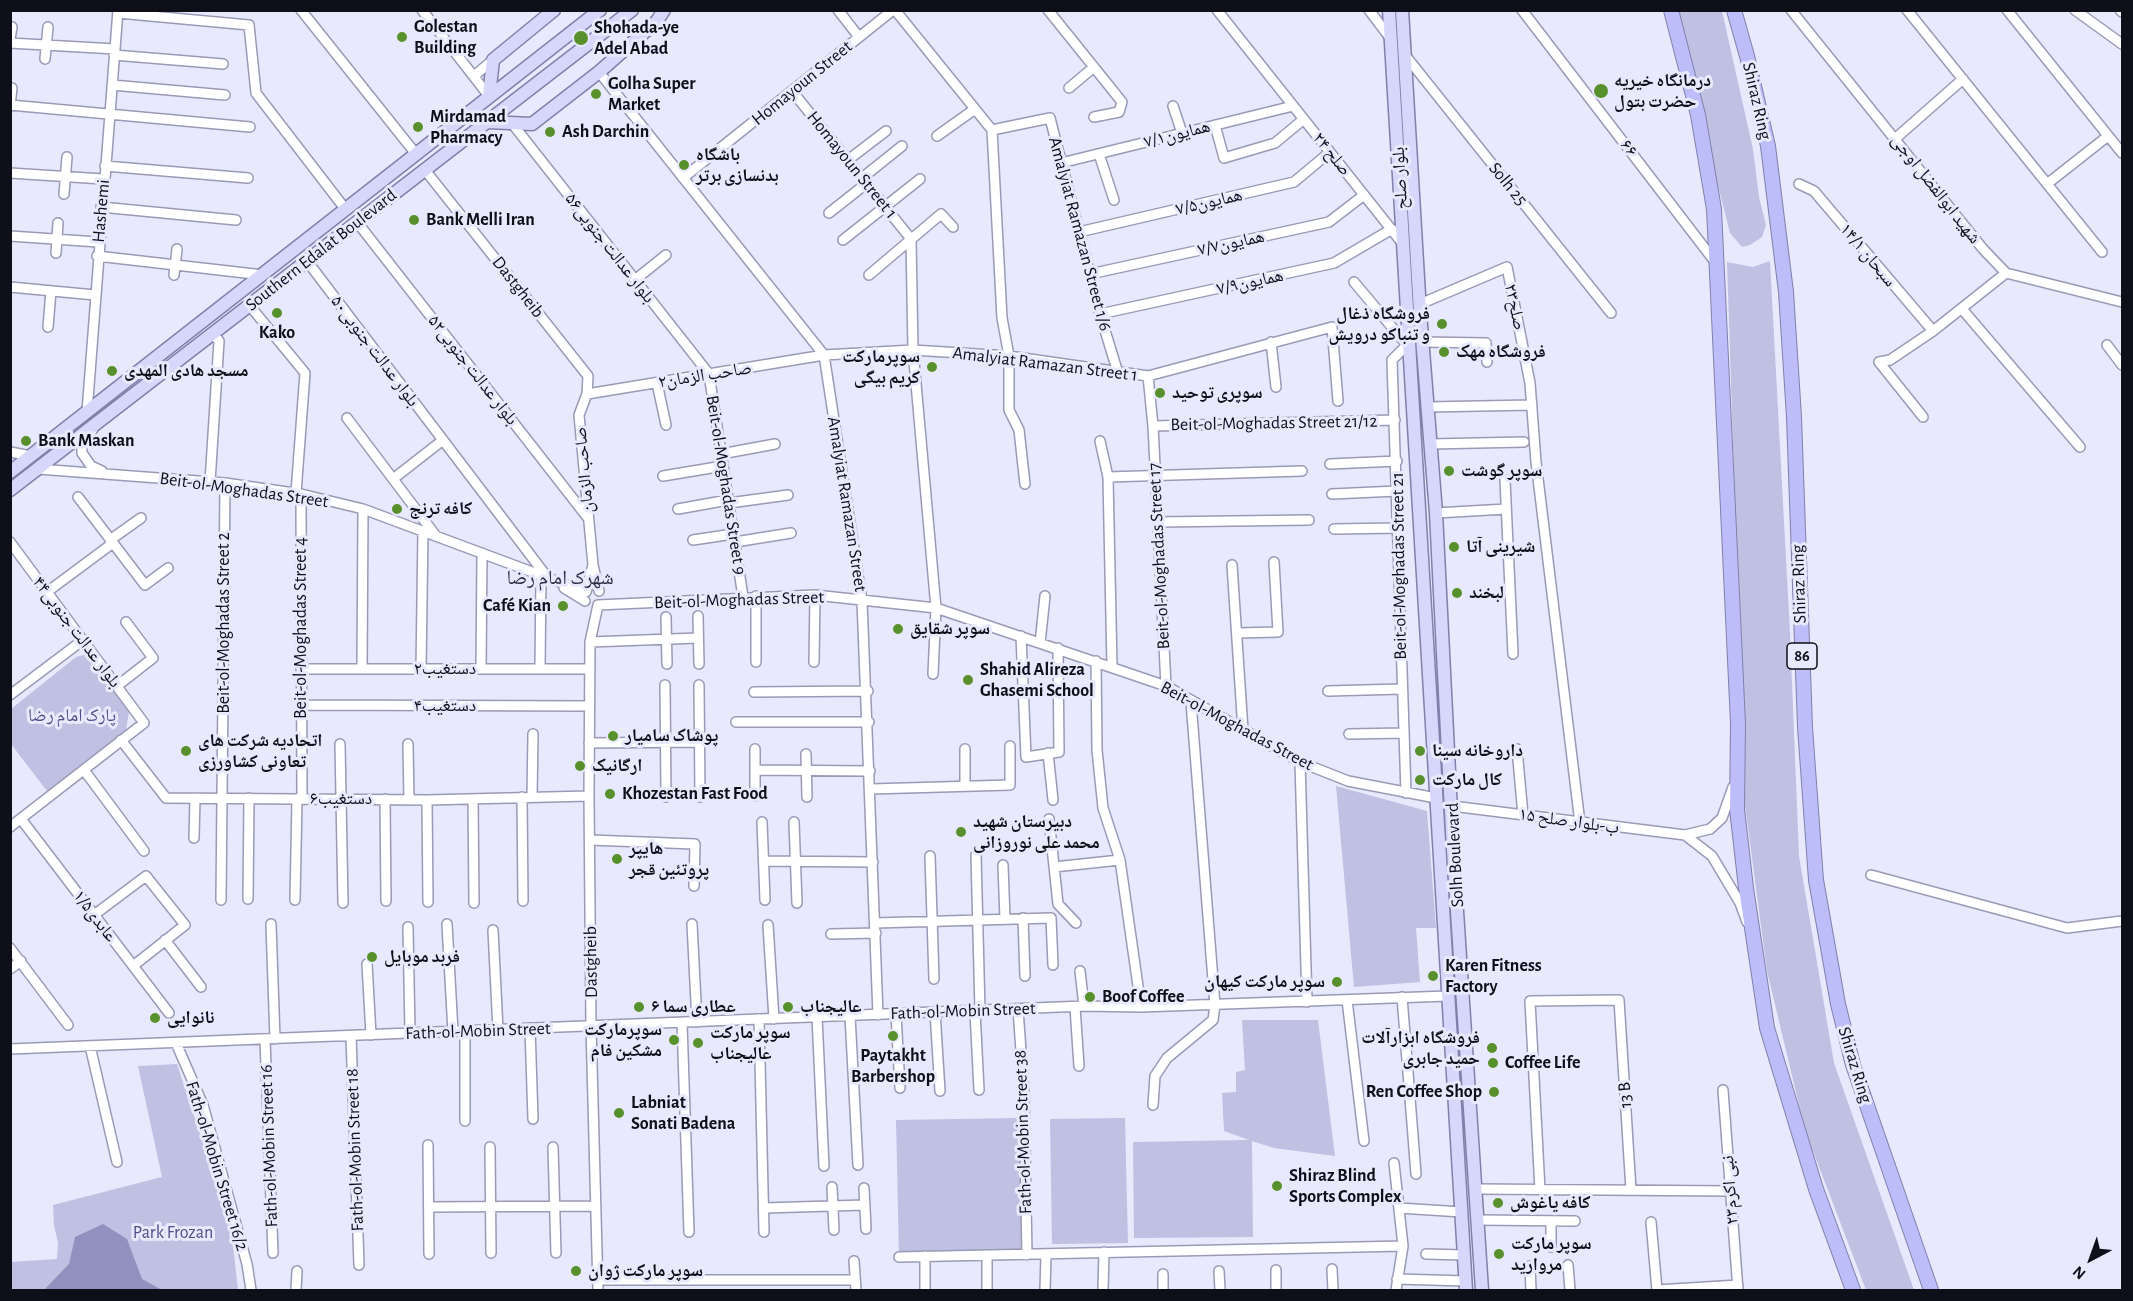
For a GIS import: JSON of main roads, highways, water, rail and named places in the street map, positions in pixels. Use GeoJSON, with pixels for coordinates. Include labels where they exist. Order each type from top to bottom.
{"type":"FeatureCollection","features":[{"type":"Feature","properties":{"kind":"highway"},"geometry":{"type":"LineString","coordinates":[[1671,10],[1688,72],[1711,182],[1717,264],[1738,712],[1736,767],[1740,832],[1754,945],[1767,1028],[1784,1092],[1853,1290]]}},
{"type":"Feature","properties":{"kind":"highway","name":"Shiraz Ring"},"geometry":{"type":"LineString","coordinates":[[1734,10],[1748,56],[1768,146],[1786,291],[1794,417],[1804,727],[1816,880],[1838,1004],[1853,1065],[1929,1287]]}},
{"type":"Feature","properties":{"kind":"main road","name":"Southern Edalat Boulevard"},"geometry":{"type":"LineString","coordinates":[[10,472],[600,10]]}},
{"type":"Feature","properties":{"kind":"main road","name":"Southern Edalat Boulevard"},"geometry":{"type":"LineString","coordinates":[[10,490],[632,10]]}},
{"type":"Feature","properties":{"kind":"main road"},"geometry":{"type":"LineString","coordinates":[[487,122],[532,124],[599,72],[657,21],[664,10]]}},
{"type":"Feature","properties":{"kind":"main road","name":"بلوار صلح"},"geometry":{"type":"LineString","coordinates":[[1389,10],[1407,345]]}},
{"type":"Feature","properties":{"kind":"main road","name":"بلوار صلح"},"geometry":{"type":"LineString","coordinates":[[1402,10],[1422,342]]}},
{"type":"Feature","properties":{"kind":"main road"},"geometry":{"type":"LineString","coordinates":[[489,96],[493,60],[552,11]]}},
{"type":"Feature","properties":{"kind":"main road","name":"Solh Boulevard"},"geometry":{"type":"LineString","coordinates":[[1422,342],[1436,513],[1482,1290]]}},
{"type":"Feature","properties":{"kind":"main road","name":"Solh Boulevard"},"geometry":{"type":"LineString","coordinates":[[1407,345],[1430,670],[1466,1286]]}},
{"type":"Feature","properties":{"kind":"main road"},"geometry":{"type":"LineString","coordinates":[[132,377],[142,389]]}},
{"type":"Feature","properties":{"kind":"main road"},"geometry":{"type":"LineString","coordinates":[[1430,670],[1445,669]]}},
{"type":"Feature","properties":{"kind":"main road"},"geometry":{"type":"LineString","coordinates":[[1453,1071],[1468,1070]]}},
{"type":"Feature","properties":{"kind":"place","name":"Golestan Building"},"geometry":{"type":"Point","coordinates":[402,37]}},
{"type":"Feature","properties":{"kind":"place","name":"Shohada-ye Adel Abad"},"geometry":{"type":"Point","coordinates":[581,38]}},
{"type":"Feature","properties":{"kind":"place","name":"درمانگاه خیریه حضرت بتول"},"geometry":{"type":"Point","coordinates":[1601,91]}},
{"type":"Feature","properties":{"kind":"place","name":"Golha Super Market"},"geometry":{"type":"Point","coordinates":[596,94]}},
{"type":"Feature","properties":{"kind":"place","name":"Mirdamad Pharmacy"},"geometry":{"type":"Point","coordinates":[418,127]}},
{"type":"Feature","properties":{"kind":"place","name":"Ash Darchin"},"geometry":{"type":"Point","coordinates":[550,132]}},
{"type":"Feature","properties":{"kind":"place","name":"باشگاه بدنسازی برتر"},"geometry":{"type":"Point","coordinates":[684,165]}},
{"type":"Feature","properties":{"kind":"place","name":"Bank Melli Iran"},"geometry":{"type":"Point","coordinates":[414,220]}},
{"type":"Feature","properties":{"kind":"place","name":"Kako"},"geometry":{"type":"Point","coordinates":[277,313]}},
{"type":"Feature","properties":{"kind":"place","name":"فروشگاه ذغال و تنباکو درویش"},"geometry":{"type":"Point","coordinates":[1442,324]}},
{"type":"Feature","properties":{"kind":"place","name":"فروشگاه مهک"},"geometry":{"type":"Point","coordinates":[1444,352]}},
{"type":"Feature","properties":{"kind":"place","name":"سوپرمارکت کریم بیگی"},"geometry":{"type":"Point","coordinates":[932,367]}},
{"type":"Feature","properties":{"kind":"place","name":"مسجد هادی المهدی"},"geometry":{"type":"Point","coordinates":[112,371]}},
{"type":"Feature","properties":{"kind":"place","name":"سوپری توحید"},"geometry":{"type":"Point","coordinates":[1160,393]}},
{"type":"Feature","properties":{"kind":"place","name":"Bank Maskan"},"geometry":{"type":"Point","coordinates":[26,441]}},
{"type":"Feature","properties":{"kind":"place","name":"سوپر گوشت"},"geometry":{"type":"Point","coordinates":[1449,471]}},
{"type":"Feature","properties":{"kind":"place","name":"کافه ترنج"},"geometry":{"type":"Point","coordinates":[397,509]}},
{"type":"Feature","properties":{"kind":"place","name":"شیرینی آتا"},"geometry":{"type":"Point","coordinates":[1454,547]}},
{"type":"Feature","properties":{"kind":"place","name":"لبخند"},"geometry":{"type":"Point","coordinates":[1457,593]}},
{"type":"Feature","properties":{"kind":"place","name":"Café Kian"},"geometry":{"type":"Point","coordinates":[563,606]}},
{"type":"Feature","properties":{"kind":"place","name":"سوپر شقایق"},"geometry":{"type":"Point","coordinates":[898,629]}},
{"type":"Feature","properties":{"kind":"place","name":"Shahid Alireza Ghasemi School"},"geometry":{"type":"Point","coordinates":[968,680]}},
{"type":"Feature","properties":{"kind":"place","name":"پوشاک سامیار"},"geometry":{"type":"Point","coordinates":[613,736]}},
{"type":"Feature","properties":{"kind":"place","name":"اتحادیه شرکت های تعاونی کشاورزی"},"geometry":{"type":"Point","coordinates":[186,751]}},
{"type":"Feature","properties":{"kind":"place","name":"داروخانه سینا"},"geometry":{"type":"Point","coordinates":[1420,751]}},
{"type":"Feature","properties":{"kind":"place","name":"ارگانیک"},"geometry":{"type":"Point","coordinates":[580,766]}},
{"type":"Feature","properties":{"kind":"place","name":"کال مارکت"},"geometry":{"type":"Point","coordinates":[1420,780]}},
{"type":"Feature","properties":{"kind":"place","name":"Khozestan Fast Food"},"geometry":{"type":"Point","coordinates":[610,794]}},
{"type":"Feature","properties":{"kind":"place","name":"دبیرستان شهید محمد علی نوروزانی"},"geometry":{"type":"Point","coordinates":[961,832]}},
{"type":"Feature","properties":{"kind":"place","name":"هایپر پروتئین قجر"},"geometry":{"type":"Point","coordinates":[617,859]}},
{"type":"Feature","properties":{"kind":"place","name":"فربد موبایل"},"geometry":{"type":"Point","coordinates":[372,957]}},
{"type":"Feature","properties":{"kind":"place","name":"Karen Fitness Factory"},"geometry":{"type":"Point","coordinates":[1433,976]}},
{"type":"Feature","properties":{"kind":"place","name":"سوپر مارکت کیهان"},"geometry":{"type":"Point","coordinates":[1337,982]}},
{"type":"Feature","properties":{"kind":"place","name":"Boof Coffee"},"geometry":{"type":"Point","coordinates":[1090,997]}},
{"type":"Feature","properties":{"kind":"place","name":"عطاری سما ۶"},"geometry":{"type":"Point","coordinates":[639,1007]}},
{"type":"Feature","properties":{"kind":"place","name":"عالیجناب"},"geometry":{"type":"Point","coordinates":[788,1007]}},
{"type":"Feature","properties":{"kind":"place","name":"نانوایی"},"geometry":{"type":"Point","coordinates":[155,1018]}},
{"type":"Feature","properties":{"kind":"place","name":"Paytakht Barbershop"},"geometry":{"type":"Point","coordinates":[893,1036]}},
{"type":"Feature","properties":{"kind":"place","name":"سوپرمارکت مشکین فام"},"geometry":{"type":"Point","coordinates":[674,1040]}},
{"type":"Feature","properties":{"kind":"place","name":"سوپر مارکت عالیجناب"},"geometry":{"type":"Point","coordinates":[698,1043]}},
{"type":"Feature","properties":{"kind":"place","name":"فروشگاه ابزارآلات حمید جابری"},"geometry":{"type":"Point","coordinates":[1492,1048]}},
{"type":"Feature","properties":{"kind":"place","name":"Coffee Life"},"geometry":{"type":"Point","coordinates":[1493,1063]}},
{"type":"Feature","properties":{"kind":"place","name":"Ren Coffee Shop"},"geometry":{"type":"Point","coordinates":[1494,1092]}},
{"type":"Feature","properties":{"kind":"place","name":"Labniat Sonati Badena"},"geometry":{"type":"Point","coordinates":[619,1113]}},
{"type":"Feature","properties":{"kind":"place","name":"Shiraz Blind Sports Complex"},"geometry":{"type":"Point","coordinates":[1277,1186]}},
{"type":"Feature","properties":{"kind":"place","name":"کافه یاغوش"},"geometry":{"type":"Point","coordinates":[1498,1203]}},
{"type":"Feature","properties":{"kind":"place","name":"سوپر مارکت مروارید"},"geometry":{"type":"Point","coordinates":[1499,1254]}},
{"type":"Feature","properties":{"kind":"place","name":"سوپر مارکت ژوان"},"geometry":{"type":"Point","coordinates":[576,1271]}},
{"type":"Feature","properties":{"kind":"district","name":"شهرک امام رضا"},"geometry":{"type":"Point","coordinates":[560,578]}},
{"type":"Feature","properties":{"kind":"park label","name":"پارک امام رضا"},"geometry":{"type":"Point","coordinates":[72,716]}},
{"type":"Feature","properties":{"kind":"park label","name":"Park Frozan"},"geometry":{"type":"Point","coordinates":[173,1233]}}]}
